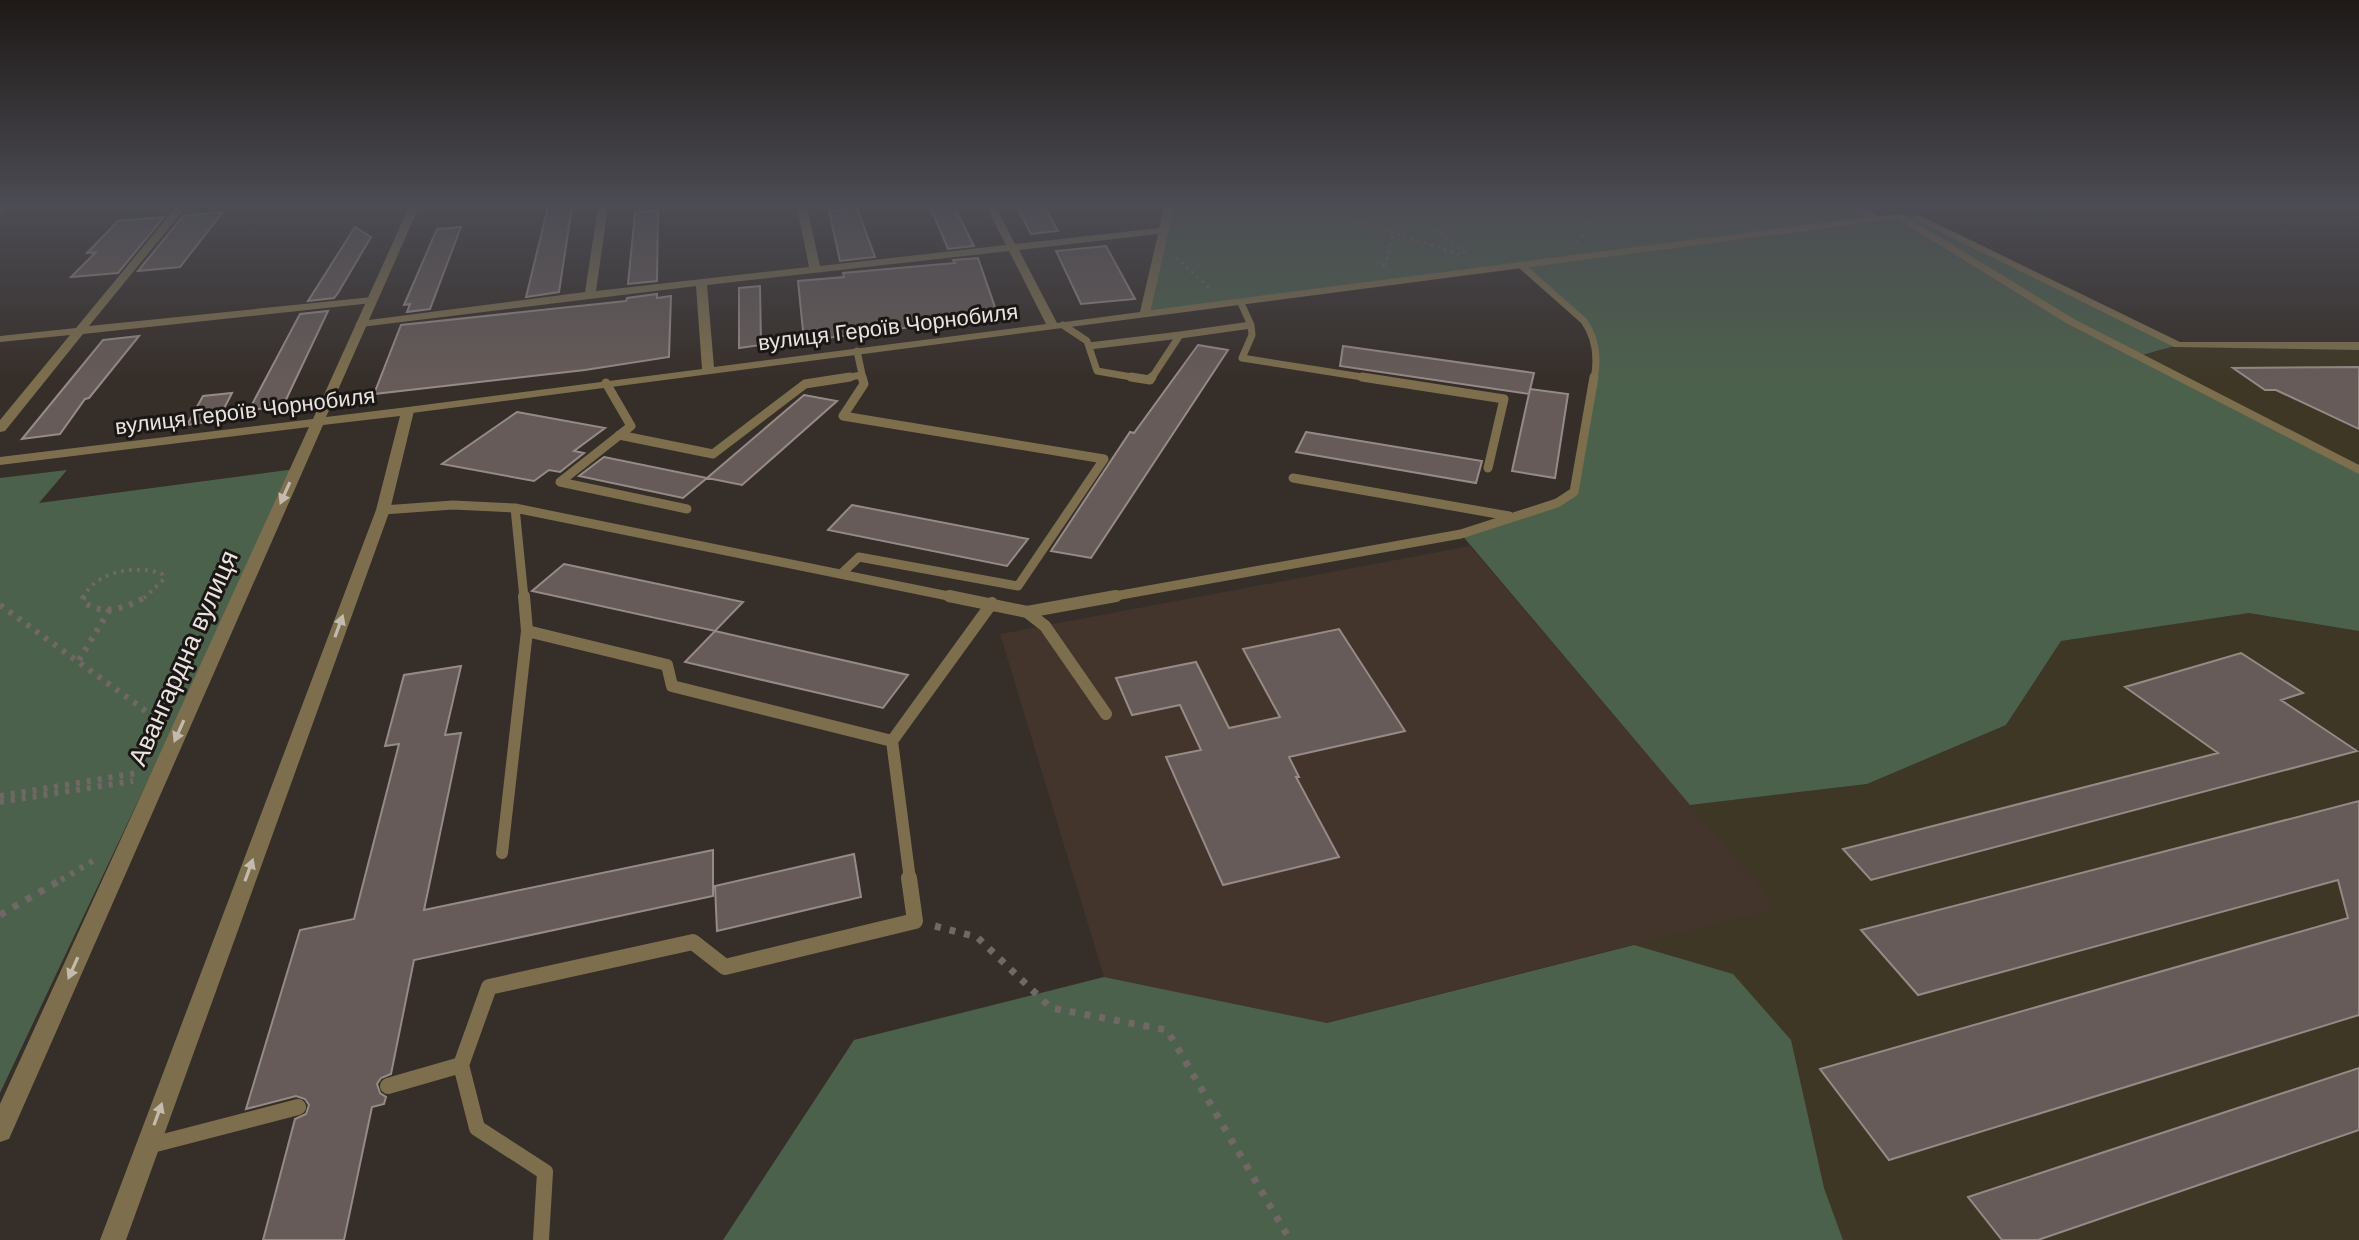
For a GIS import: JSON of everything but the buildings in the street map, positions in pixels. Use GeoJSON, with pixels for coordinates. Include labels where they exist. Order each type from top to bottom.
{"type":"FeatureCollection","features":[{"type":"Feature","properties":{"kind":"street"},"geometry":{"type":"LineString","coordinates":[[0,428],[133,265]]}},
{"type":"Feature","properties":{"kind":"street","name":"Авангардна вулиця"},"geometry":{"type":"LineString","coordinates":[[0,1131],[388,265]]}},
{"type":"Feature","properties":{"kind":"street"},"geometry":{"type":"LineString","coordinates":[[590,295],[594,265]]}},
{"type":"Feature","properties":{"kind":"street"},"geometry":{"type":"LineString","coordinates":[[814,265],[815,269]]}},
{"type":"Feature","properties":{"kind":"street"},"geometry":{"type":"LineString","coordinates":[[361,324],[852,265]]}},
{"type":"Feature","properties":{"kind":"street"},"geometry":{"type":"LineString","coordinates":[[1022,265],[1058,326]]}},
{"type":"Feature","properties":{"kind":"street"},"geometry":{"type":"LineString","coordinates":[[1145,314],[1155,265]]}},
{"type":"Feature","properties":{"kind":"street","name":"вулиця Героїв Чорнобиля"},"geometry":{"type":"LineString","coordinates":[[0,461],[1538,265]]}},
{"type":"Feature","properties":{"kind":"street"},"geometry":{"type":"LineString","coordinates":[[1979,265],[2070,321],[2359,470]]}},
{"type":"Feature","properties":{"kind":"street","name":"вулиця Героїв Чорнобиля"},"geometry":{"type":"LineString","coordinates":[[2016,265],[2178,345],[2359,346]]}},
{"type":"Feature","properties":{"kind":"street"},"geometry":{"type":"LineString","coordinates":[[701,282],[708,371]]}},
{"type":"Feature","properties":{"kind":"street"},"geometry":{"type":"LineString","coordinates":[[0,339],[372,300]]}},
{"type":"Feature","properties":{"kind":"street"},"geometry":{"type":"LineString","coordinates":[[113,1240],[383,510],[408,411]]}},
{"type":"Feature","properties":{"kind":"lane"},"geometry":{"type":"LineString","coordinates":[[1027,612],[1461,534],[1557,503],[1574,492],[1597,362],[1591,331],[1584,321],[1523,267]]}},
{"type":"Feature","properties":{"kind":"lane"},"geometry":{"type":"LineString","coordinates":[[1241,303],[1252,335],[1242,358],[1504,399],[1488,468]]}},
{"type":"Feature","properties":{"kind":"lane"},"geometry":{"type":"LineString","coordinates":[[1089,346],[1251,325]]}},
{"type":"Feature","properties":{"kind":"lane"},"geometry":{"type":"LineString","coordinates":[[1058,326],[1087,341],[1097,371],[1150,380],[1180,335]]}},
{"type":"Feature","properties":{"kind":"lane"},"geometry":{"type":"LineString","coordinates":[[842,573],[859,557],[1018,586],[1104,459],[843,416],[864,384],[857,351]]}},
{"type":"Feature","properties":{"kind":"lane"},"geometry":{"type":"LineString","coordinates":[[619,435],[713,454],[805,384],[862,375]]}},
{"type":"Feature","properties":{"kind":"lane"},"geometry":{"type":"LineString","coordinates":[[606,383],[631,426],[560,482],[687,509]]}},
{"type":"Feature","properties":{"kind":"lane"},"geometry":{"type":"LineString","coordinates":[[1293,478],[1514,517]]}},
{"type":"Feature","properties":{"kind":"lane"},"geometry":{"type":"LineString","coordinates":[[383,510],[453,505],[515,508],[1027,612],[1045,626],[1106,714]]}},
{"type":"Feature","properties":{"kind":"lane"},"geometry":{"type":"LineString","coordinates":[[502,853],[527,631],[515,508]]}},
{"type":"Feature","properties":{"kind":"lane"},"geometry":{"type":"LineString","coordinates":[[541,1240],[545,1172],[477,1128],[461,1065],[489,987],[693,942],[725,967],[915,921],[892,741],[992,603]]}},
{"type":"Feature","properties":{"kind":"lane"},"geometry":{"type":"LineString","coordinates":[[527,631],[667,665],[672,686],[892,741]]}},
{"type":"Feature","properties":{"kind":"lane"},"geometry":{"type":"LineString","coordinates":[[388,1086],[461,1065]]}},
{"type":"Feature","properties":{"kind":"lane"},"geometry":{"type":"LineString","coordinates":[[146,1146],[298,1107]]}},
{"type":"Feature","properties":{"kind":"path"},"geometry":{"type":"LineString","coordinates":[[1191,265],[1227,305]]}},
{"type":"Feature","properties":{"kind":"path"},"geometry":{"type":"LineString","coordinates":[[1370,287],[1384,265]]}},
{"type":"Feature","properties":{"kind":"path"},"geometry":{"type":"LineString","coordinates":[[79,660],[110,608],[130,604],[153,592],[164,579],[162,574],[148,568],[123,571],[98,581],[83,595],[85,606],[110,608]]}},
{"type":"Feature","properties":{"kind":"path"},"geometry":{"type":"LineString","coordinates":[[1,608],[79,660],[177,734]]}},
{"type":"Feature","properties":{"kind":"path"},"geometry":{"type":"LineString","coordinates":[[0,796],[160,773]]}},
{"type":"Feature","properties":{"kind":"path"},"geometry":{"type":"LineString","coordinates":[[0,802],[160,773]]}},
{"type":"Feature","properties":{"kind":"path"},"geometry":{"type":"LineString","coordinates":[[0,915],[131,838]]}},
{"type":"Feature","properties":{"kind":"path"},"geometry":{"type":"LineString","coordinates":[[915,921],[977,937],[1051,1008],[1167,1030],[1290,1240]]}},
{"type":"Feature","properties":{"kind":"shaded area"},"geometry":{"type":"Polygon","coordinates":[[[2178,345],[2359,346],[2359,470],[2138,357],[2178,345]]]}},
{"type":"Feature","properties":{"kind":"shaded area"},"geometry":{"type":"Polygon","coordinates":[[[1470,546],[1778,908],[1326,1023],[1104,977],[1000,634],[1470,546]]]}},
{"type":"Feature","properties":{"kind":"shaded area"},"geometry":{"type":"Polygon","coordinates":[[[2249,613],[2359,631],[2359,1240],[1843,1240],[1824,1188],[1634,945],[1690,805],[1867,784],[2006,725],[2061,641],[2249,613]]]}},
{"type":"Feature","properties":{"kind":"green space"},"geometry":{"type":"Polygon","coordinates":[[[1161,265],[2016,265],[2178,345],[2139,356],[2359,470],[2359,631],[2249,613],[2061,641],[2006,725],[1867,784],[1690,805],[1461,534],[1574,492],[1597,362],[1591,331],[1523,267],[1151,310],[1161,265]]]}},
{"type":"Feature","properties":{"kind":"green space"},"geometry":{"type":"Polygon","coordinates":[[[295,469],[0,1093],[0,478],[67,470],[39,503],[295,469]]]}},
{"type":"Feature","properties":{"kind":"green space"},"geometry":{"type":"Polygon","coordinates":[[[1634,945],[1733,974],[1791,1040],[1824,1188],[1843,1240],[723,1240],[854,1040],[1104,977],[1327,1023],[1634,945]]]}}]}
